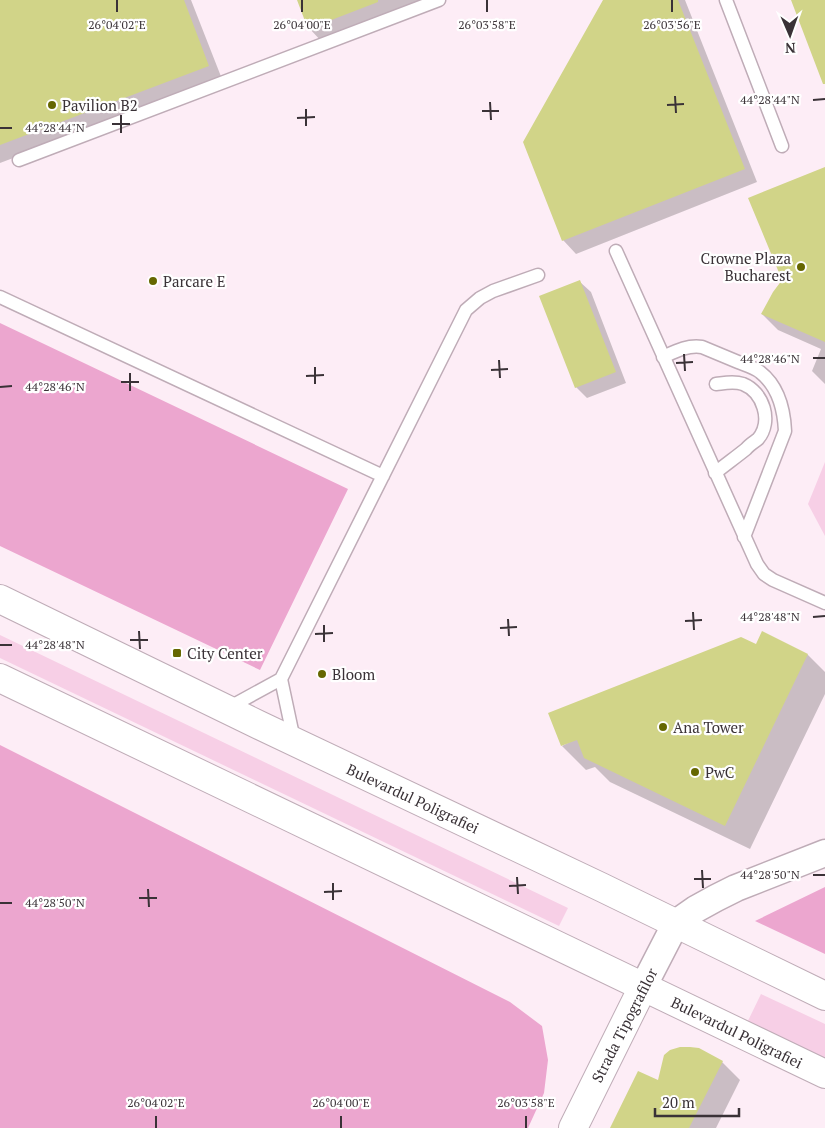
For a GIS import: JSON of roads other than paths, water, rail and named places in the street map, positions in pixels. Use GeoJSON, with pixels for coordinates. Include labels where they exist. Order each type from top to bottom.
{"type":"FeatureCollection","features":[{"type":"Feature","properties":{"kind":"main road","name":"Bulevardul Poligrafiei"},"geometry":{"type":"LineString","coordinates":[[0,599],[825,996]]}},
{"type":"Feature","properties":{"kind":"main road","name":"Bulevardul Poligrafiei"},"geometry":{"type":"LineString","coordinates":[[0,678],[825,1074]]}},
{"type":"Feature","properties":{"kind":"main road","name":"Strada Tipografilor"},"geometry":{"type":"LineString","coordinates":[[573,1128],[644,987]]}},
{"type":"Feature","properties":{"kind":"street"},"geometry":{"type":"LineString","coordinates":[[676,923],[696,909],[729,891],[825,853]]}},
{"type":"Feature","properties":{"kind":"street","name":"Strada Tipografilor"},"geometry":{"type":"LineString","coordinates":[[644,987],[676,923]]}},
{"type":"Feature","properties":{"kind":"lane"},"geometry":{"type":"LineString","coordinates":[[19,160],[439,0]]}},
{"type":"Feature","properties":{"kind":"lane"},"geometry":{"type":"LineString","coordinates":[[726,0],[782,146]]}},
{"type":"Feature","properties":{"kind":"lane"},"geometry":{"type":"LineString","coordinates":[[616,252],[756,564],[764,574],[773,580],[825,603]]}},
{"type":"Feature","properties":{"kind":"lane"},"geometry":{"type":"LineString","coordinates":[[227,709],[281,679],[466,310],[480,298],[493,291],[538,275]]}},
{"type":"Feature","properties":{"kind":"lane"},"geometry":{"type":"LineString","coordinates":[[0,297],[383,476]]}},
{"type":"Feature","properties":{"kind":"lane"},"geometry":{"type":"LineString","coordinates":[[663,357],[680,349],[694,346],[702,347],[760,372],[772,384],[780,399],[784,412],[785,431],[744,537]]}},
{"type":"Feature","properties":{"kind":"lane"},"geometry":{"type":"LineString","coordinates":[[715,473],[758,439],[763,430],[765,420],[762,401],[751,388],[742,383],[716,384]]}},
{"type":"Feature","properties":{"kind":"lane"},"geometry":{"type":"LineString","coordinates":[[281,679],[294,741]]}},
{"type":"Feature","properties":{"kind":"place","name":"Pavilion B2"},"geometry":{"type":"Point","coordinates":[52,105]}},
{"type":"Feature","properties":{"kind":"place","name":"Crowne Plaza Bucharest"},"geometry":{"type":"Point","coordinates":[801,267]}},
{"type":"Feature","properties":{"kind":"place","name":"Parcare E"},"geometry":{"type":"Point","coordinates":[153,281]}},
{"type":"Feature","properties":{"kind":"place","name":"City Center"},"geometry":{"type":"Point","coordinates":[177,653]}},
{"type":"Feature","properties":{"kind":"place","name":"Bloom"},"geometry":{"type":"Point","coordinates":[322,674]}},
{"type":"Feature","properties":{"kind":"place","name":"Ana Tower"},"geometry":{"type":"Point","coordinates":[663,727]}},
{"type":"Feature","properties":{"kind":"place","name":"PwC"},"geometry":{"type":"Point","coordinates":[695,772]}}]}
